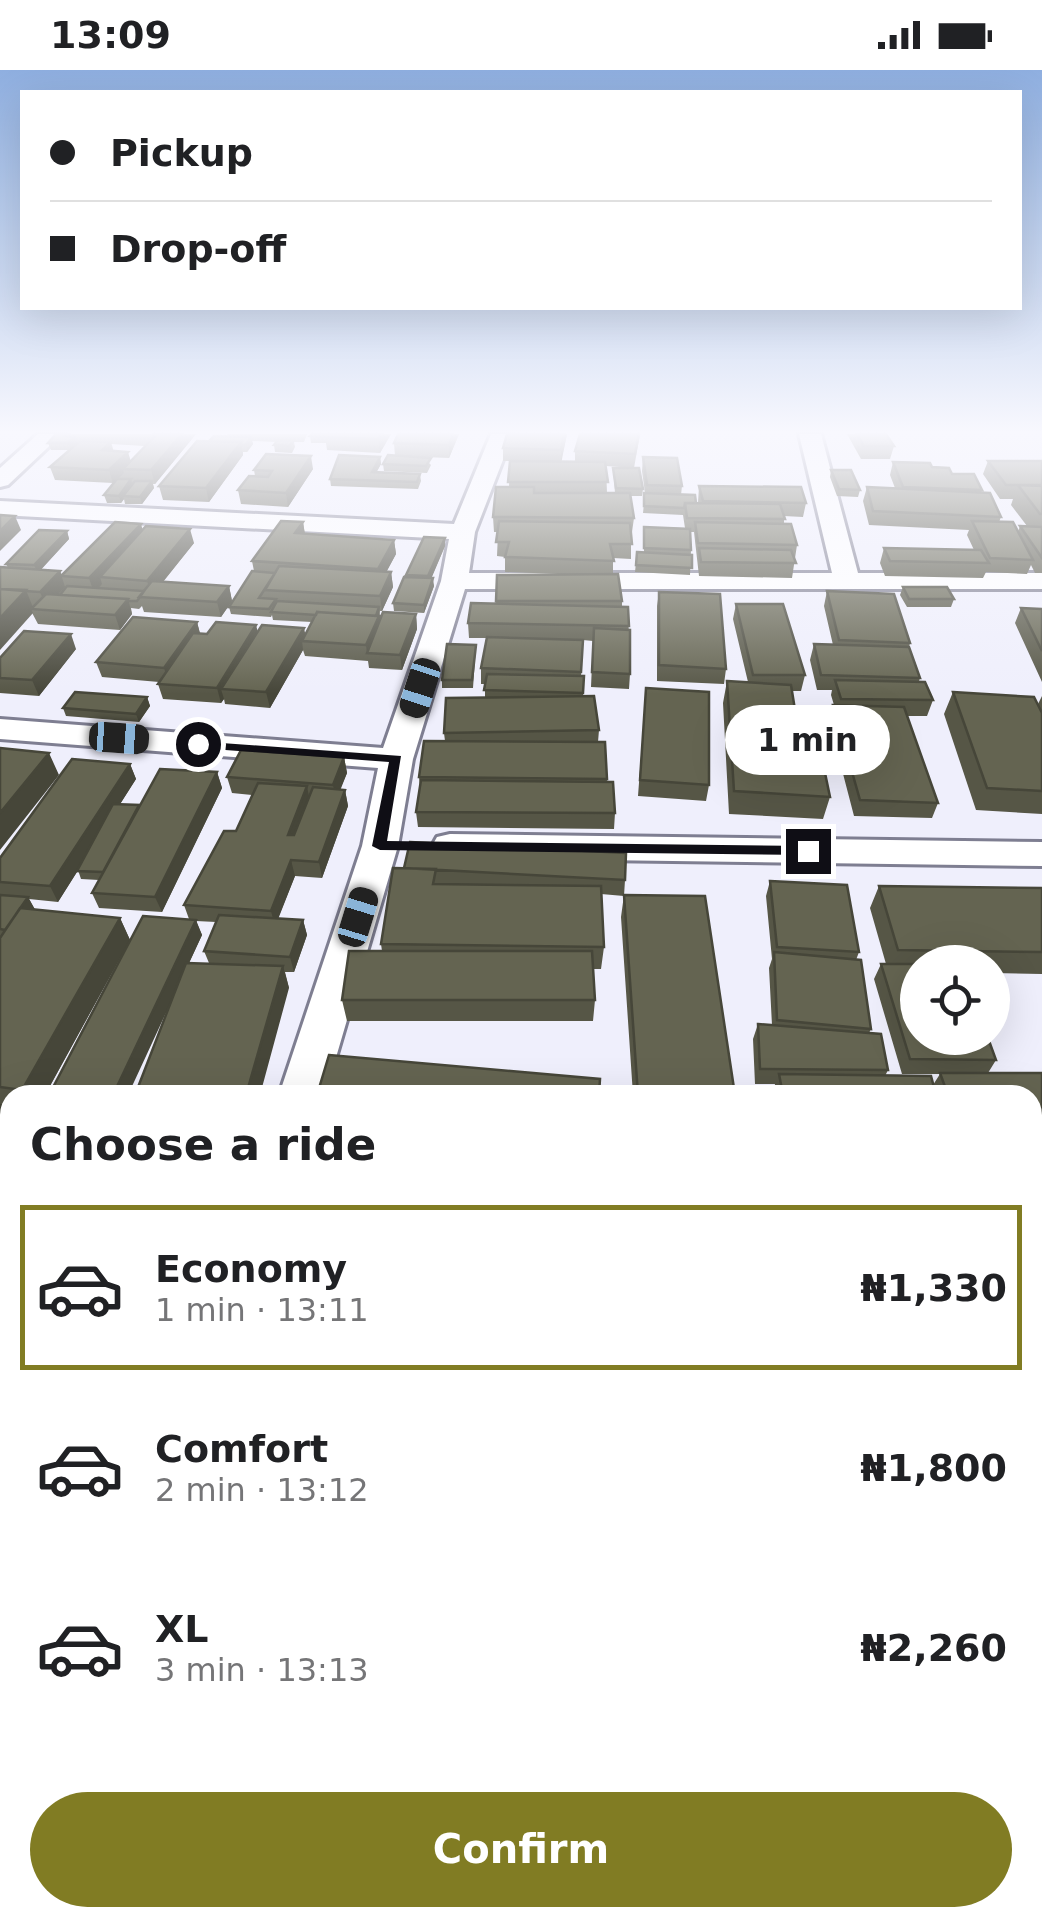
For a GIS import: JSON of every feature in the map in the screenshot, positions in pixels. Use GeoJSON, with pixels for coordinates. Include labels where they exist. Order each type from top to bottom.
{"type":"FeatureCollection","features":[{"type":"Feature","properties":{"kind":"street"},"geometry":{"type":"LineString","coordinates":[[244,521],[463,532]]}},
{"type":"Feature","properties":{"kind":"street"},"geometry":{"type":"LineString","coordinates":[[305,1085],[380,846],[396,759],[454,581],[468,521]]}},
{"type":"Feature","properties":{"kind":"street"},"geometry":{"type":"LineString","coordinates":[[832,521],[847,580]]}},
{"type":"Feature","properties":{"kind":"street"},"geometry":{"type":"LineString","coordinates":[[454,581],[1042,582]]}},
{"type":"Feature","properties":{"kind":"street"},"geometry":{"type":"LineString","coordinates":[[0,729],[396,759]]}},
{"type":"Feature","properties":{"kind":"street"},"geometry":{"type":"LineString","coordinates":[[380,846],[1042,854]]}},
{"type":"Feature","properties":{"kind":"building"},"geometry":{"type":"Polygon","coordinates":[[[281,521],[303,522],[295,533],[394,540],[378,569],[252,561],[281,521]]]}},
{"type":"Feature","properties":{"kind":"building"},"geometry":{"type":"Polygon","coordinates":[[[499,521],[630,523],[632,544],[610,544],[614,561],[505,557],[509,542],[496,542],[499,521]]]}},
{"type":"Feature","properties":{"kind":"building"},"geometry":{"type":"Polygon","coordinates":[[[972,521],[1013,522],[1033,560],[990,558],[972,521]]]}},
{"type":"Feature","properties":{"kind":"building"},"geometry":{"type":"Polygon","coordinates":[[[115,522],[141,524],[89,578],[61,576],[115,522]]]}},
{"type":"Feature","properties":{"kind":"building"},"geometry":{"type":"Polygon","coordinates":[[[695,522],[791,524],[797,545],[698,543],[695,522]]]}},
{"type":"Feature","properties":{"kind":"building"},"geometry":{"type":"Polygon","coordinates":[[[146,526],[190,529],[147,581],[100,577],[146,526]]]}},
{"type":"Feature","properties":{"kind":"building"},"geometry":{"type":"Polygon","coordinates":[[[1020,526],[1042,527],[1042,558],[1020,526]]]}},
{"type":"Feature","properties":{"kind":"building"},"geometry":{"type":"Polygon","coordinates":[[[644,527],[690,529],[691,550],[644,548],[644,527]]]}},
{"type":"Feature","properties":{"kind":"building"},"geometry":{"type":"Polygon","coordinates":[[[39,530],[67,531],[34,565],[6,564],[39,530]]]}},
{"type":"Feature","properties":{"kind":"building"},"geometry":{"type":"Polygon","coordinates":[[[424,537],[445,538],[428,576],[406,575],[424,537]]]}},
{"type":"Feature","properties":{"kind":"building"},"geometry":{"type":"Polygon","coordinates":[[[699,548],[791,550],[796,563],[701,562],[699,548]]]}},
{"type":"Feature","properties":{"kind":"building"},"geometry":{"type":"Polygon","coordinates":[[[884,548],[981,550],[989,563],[890,561],[884,548]]]}},
{"type":"Feature","properties":{"kind":"building"},"geometry":{"type":"Polygon","coordinates":[[[637,552],[692,555],[692,568],[636,565],[637,552]]]}},
{"type":"Feature","properties":{"kind":"building"},"geometry":{"type":"Polygon","coordinates":[[[279,566],[391,572],[380,596],[265,590],[279,566]]]}},
{"type":"Feature","properties":{"kind":"building"},"geometry":{"type":"Polygon","coordinates":[[[0,567],[60,571],[40,592],[0,589],[0,567]]]}},
{"type":"Feature","properties":{"kind":"building"},"geometry":{"type":"Polygon","coordinates":[[[252,571],[275,573],[259,598],[276,599],[269,609],[229,607],[252,571]]]}},
{"type":"Feature","properties":{"kind":"building"},"geometry":{"type":"Polygon","coordinates":[[[618,574],[622,601],[496,601],[497,575],[618,574]]]}},
{"type":"Feature","properties":{"kind":"building"},"geometry":{"type":"Polygon","coordinates":[[[404,577],[433,578],[424,605],[393,603],[404,577]]]}},
{"type":"Feature","properties":{"kind":"building"},"geometry":{"type":"Polygon","coordinates":[[[152,581],[229,586],[217,602],[139,597],[152,581]]]}},
{"type":"Feature","properties":{"kind":"building"},"geometry":{"type":"Polygon","coordinates":[[[67,586],[144,591],[137,601],[60,595],[67,586]]]}},
{"type":"Feature","properties":{"kind":"building"},"geometry":{"type":"Polygon","coordinates":[[[903,587],[947,587],[954,599],[909,599],[903,587]]]}},
{"type":"Feature","properties":{"kind":"building"},"geometry":{"type":"Polygon","coordinates":[[[0,589],[26,590],[0,618],[0,589]]]}},
{"type":"Feature","properties":{"kind":"building"},"geometry":{"type":"Polygon","coordinates":[[[827,591],[894,594],[910,643],[839,640],[827,591]]]}},
{"type":"Feature","properties":{"kind":"building"},"geometry":{"type":"Polygon","coordinates":[[[659,592],[720,594],[726,669],[659,665],[659,592]]]}},
{"type":"Feature","properties":{"kind":"building"},"geometry":{"type":"Polygon","coordinates":[[[46,594],[128,599],[115,615],[31,609],[46,594]]]}},
{"type":"Feature","properties":{"kind":"building"},"geometry":{"type":"Polygon","coordinates":[[[277,601],[379,607],[376,616],[271,612],[277,601]]]}},
{"type":"Feature","properties":{"kind":"building"},"geometry":{"type":"Polygon","coordinates":[[[471,603],[628,607],[629,626],[468,623],[471,603]]]}},
{"type":"Feature","properties":{"kind":"building"},"geometry":{"type":"Polygon","coordinates":[[[736,604],[783,604],[805,675],[753,675],[736,604]]]}},
{"type":"Feature","properties":{"kind":"building"},"geometry":{"type":"Polygon","coordinates":[[[1021,608],[1042,609],[1042,651],[1021,608]]]}},
{"type":"Feature","properties":{"kind":"building"},"geometry":{"type":"Polygon","coordinates":[[[317,612],[379,616],[366,645],[302,641],[317,612]]]}},
{"type":"Feature","properties":{"kind":"building"},"geometry":{"type":"Polygon","coordinates":[[[383,612],[416,614],[400,655],[367,653],[383,612]]]}},
{"type":"Feature","properties":{"kind":"building"},"geometry":{"type":"Polygon","coordinates":[[[133,617],[197,622],[164,668],[96,662],[133,617]]]}},
{"type":"Feature","properties":{"kind":"building"},"geometry":{"type":"Polygon","coordinates":[[[216,622],[256,625],[217,688],[158,684],[193,633],[207,634],[216,622]]]}},
{"type":"Feature","properties":{"kind":"building"},"geometry":{"type":"Polygon","coordinates":[[[262,625],[304,628],[266,692],[221,689],[262,625]]]}},
{"type":"Feature","properties":{"kind":"building"},"geometry":{"type":"Polygon","coordinates":[[[594,628],[630,630],[630,674],[592,672],[594,628]]]}},
{"type":"Feature","properties":{"kind":"building"},"geometry":{"type":"Polygon","coordinates":[[[24,631],[71,634],[32,680],[0,678],[0,658],[24,631]]]}},
{"type":"Feature","properties":{"kind":"building"},"geometry":{"type":"Polygon","coordinates":[[[487,637],[583,640],[581,672],[481,668],[487,637]]]}},
{"type":"Feature","properties":{"kind":"building"},"geometry":{"type":"Polygon","coordinates":[[[447,644],[476,645],[472,680],[442,680],[447,644]]]}},
{"type":"Feature","properties":{"kind":"building"},"geometry":{"type":"Polygon","coordinates":[[[814,644],[909,647],[920,678],[821,675],[814,644]]]}},
{"type":"Feature","properties":{"kind":"building"},"geometry":{"type":"Polygon","coordinates":[[[487,674],[584,676],[583,693],[484,690],[487,674]]]}},
{"type":"Feature","properties":{"kind":"building"},"geometry":{"type":"Polygon","coordinates":[[[835,680],[925,682],[933,700],[841,699],[835,680]]]}},
{"type":"Feature","properties":{"kind":"building"},"geometry":{"type":"Polygon","coordinates":[[[727,681],[791,685],[805,772],[825,773],[830,797],[734,791],[727,681]]]}},
{"type":"Feature","properties":{"kind":"building"},"geometry":{"type":"Polygon","coordinates":[[[646,688],[709,692],[709,785],[640,780],[646,688]]]}},
{"type":"Feature","properties":{"kind":"building"},"geometry":{"type":"Polygon","coordinates":[[[75,692],[147,697],[136,714],[63,708],[75,692]]]}},
{"type":"Feature","properties":{"kind":"building"},"geometry":{"type":"Polygon","coordinates":[[[953,692],[1034,697],[1042,713],[1042,791],[987,788],[953,692]]]}},
{"type":"Feature","properties":{"kind":"building"},"geometry":{"type":"Polygon","coordinates":[[[594,696],[599,730],[444,733],[446,698],[594,696]]]}},
{"type":"Feature","properties":{"kind":"building"},"geometry":{"type":"Polygon","coordinates":[[[833,705],[904,707],[938,803],[860,800],[833,705]]]}},
{"type":"Feature","properties":{"kind":"building"},"geometry":{"type":"Polygon","coordinates":[[[424,741],[605,742],[607,779],[419,777],[424,741]]]}},
{"type":"Feature","properties":{"kind":"building"},"geometry":{"type":"Polygon","coordinates":[[[0,748],[49,753],[0,813],[0,748]]]}},
{"type":"Feature","properties":{"kind":"building"},"geometry":{"type":"Polygon","coordinates":[[[241,750],[344,757],[333,785],[227,777],[241,750]]]}},
{"type":"Feature","properties":{"kind":"building"},"geometry":{"type":"Polygon","coordinates":[[[72,759],[130,764],[50,886],[0,882],[0,858],[72,759]]]}},
{"type":"Feature","properties":{"kind":"building"},"geometry":{"type":"Polygon","coordinates":[[[160,769],[217,772],[155,897],[92,893],[160,769]]]}},
{"type":"Feature","properties":{"kind":"building"},"geometry":{"type":"Polygon","coordinates":[[[421,780],[613,782],[615,813],[416,812],[421,780]]]}},
{"type":"Feature","properties":{"kind":"building"},"geometry":{"type":"Polygon","coordinates":[[[258,783],[307,786],[288,835],[294,835],[313,787],[345,790],[319,862],[291,860],[271,911],[184,905],[224,831],[236,831],[258,783]]]}},
{"type":"Feature","properties":{"kind":"building"},"geometry":{"type":"Polygon","coordinates":[[[113,804],[139,805],[103,872],[77,871],[113,804]]]}},
{"type":"Feature","properties":{"kind":"building"},"geometry":{"type":"Polygon","coordinates":[[[410,842],[626,853],[625,880],[404,868],[410,842]]]}},
{"type":"Feature","properties":{"kind":"building"},"geometry":{"type":"Polygon","coordinates":[[[393,868],[436,869],[433,884],[601,886],[604,947],[381,944],[393,868]]]}},
{"type":"Feature","properties":{"kind":"building"},"geometry":{"type":"Polygon","coordinates":[[[770,881],[847,885],[859,952],[777,947],[770,881]]]}},
{"type":"Feature","properties":{"kind":"building"},"geometry":{"type":"Polygon","coordinates":[[[879,886],[1042,888],[1042,952],[1010,952],[1010,945],[900,945],[898,950],[879,886]]]}},
{"type":"Feature","properties":{"kind":"building"},"geometry":{"type":"Polygon","coordinates":[[[0,895],[28,897],[5,930],[0,929],[0,895]]]}},
{"type":"Feature","properties":{"kind":"building"},"geometry":{"type":"Polygon","coordinates":[[[624,895],[705,896],[733,1085],[637,1085],[624,895]]]}},
{"type":"Feature","properties":{"kind":"building"},"geometry":{"type":"Polygon","coordinates":[[[20,908],[120,918],[25,1085],[0,1085],[0,938],[20,908]]]}},
{"type":"Feature","properties":{"kind":"building"},"geometry":{"type":"Polygon","coordinates":[[[219,915],[303,920],[290,957],[204,951],[219,915]]]}},
{"type":"Feature","properties":{"kind":"building"},"geometry":{"type":"Polygon","coordinates":[[[143,916],[196,920],[118,1085],[54,1085],[143,916]]]}},
{"type":"Feature","properties":{"kind":"building"},"geometry":{"type":"Polygon","coordinates":[[[349,951],[592,951],[595,1000],[342,1000],[349,951]]]}},
{"type":"Feature","properties":{"kind":"building"},"geometry":{"type":"Polygon","coordinates":[[[774,952],[861,960],[871,1029],[777,1020],[774,952]]]}},
{"type":"Feature","properties":{"kind":"building"},"geometry":{"type":"Polygon","coordinates":[[[186,963],[283,966],[249,1085],[139,1085],[186,963]]]}},
{"type":"Feature","properties":{"kind":"building"},"geometry":{"type":"Polygon","coordinates":[[[881,964],[900,964],[900,1026],[881,964]]]}},
{"type":"Feature","properties":{"kind":"building"},"geometry":{"type":"Polygon","coordinates":[[[758,1024],[881,1034],[888,1070],[760,1069],[758,1024]]]}},
{"type":"Feature","properties":{"kind":"building"},"geometry":{"type":"Polygon","coordinates":[[[329,1055],[600,1079],[600,1085],[320,1085],[329,1055]]]}},
{"type":"Feature","properties":{"kind":"building"},"geometry":{"type":"Polygon","coordinates":[[[909,1055],[994,1055],[996,1060],[910,1059],[909,1055]]]}},
{"type":"Feature","properties":{"kind":"building"},"geometry":{"type":"Polygon","coordinates":[[[940,1073],[1042,1073],[1042,1085],[944,1085],[940,1073]]]}},
{"type":"Feature","properties":{"kind":"building"},"geometry":{"type":"Polygon","coordinates":[[[779,1074],[931,1076],[933,1085],[781,1085],[779,1074]]]}},
{"type":"Feature","properties":{"kind":"route"},"geometry":{"type":"LineString","coordinates":[[198,744],[396,759],[380,846],[808,851]]}}]}
